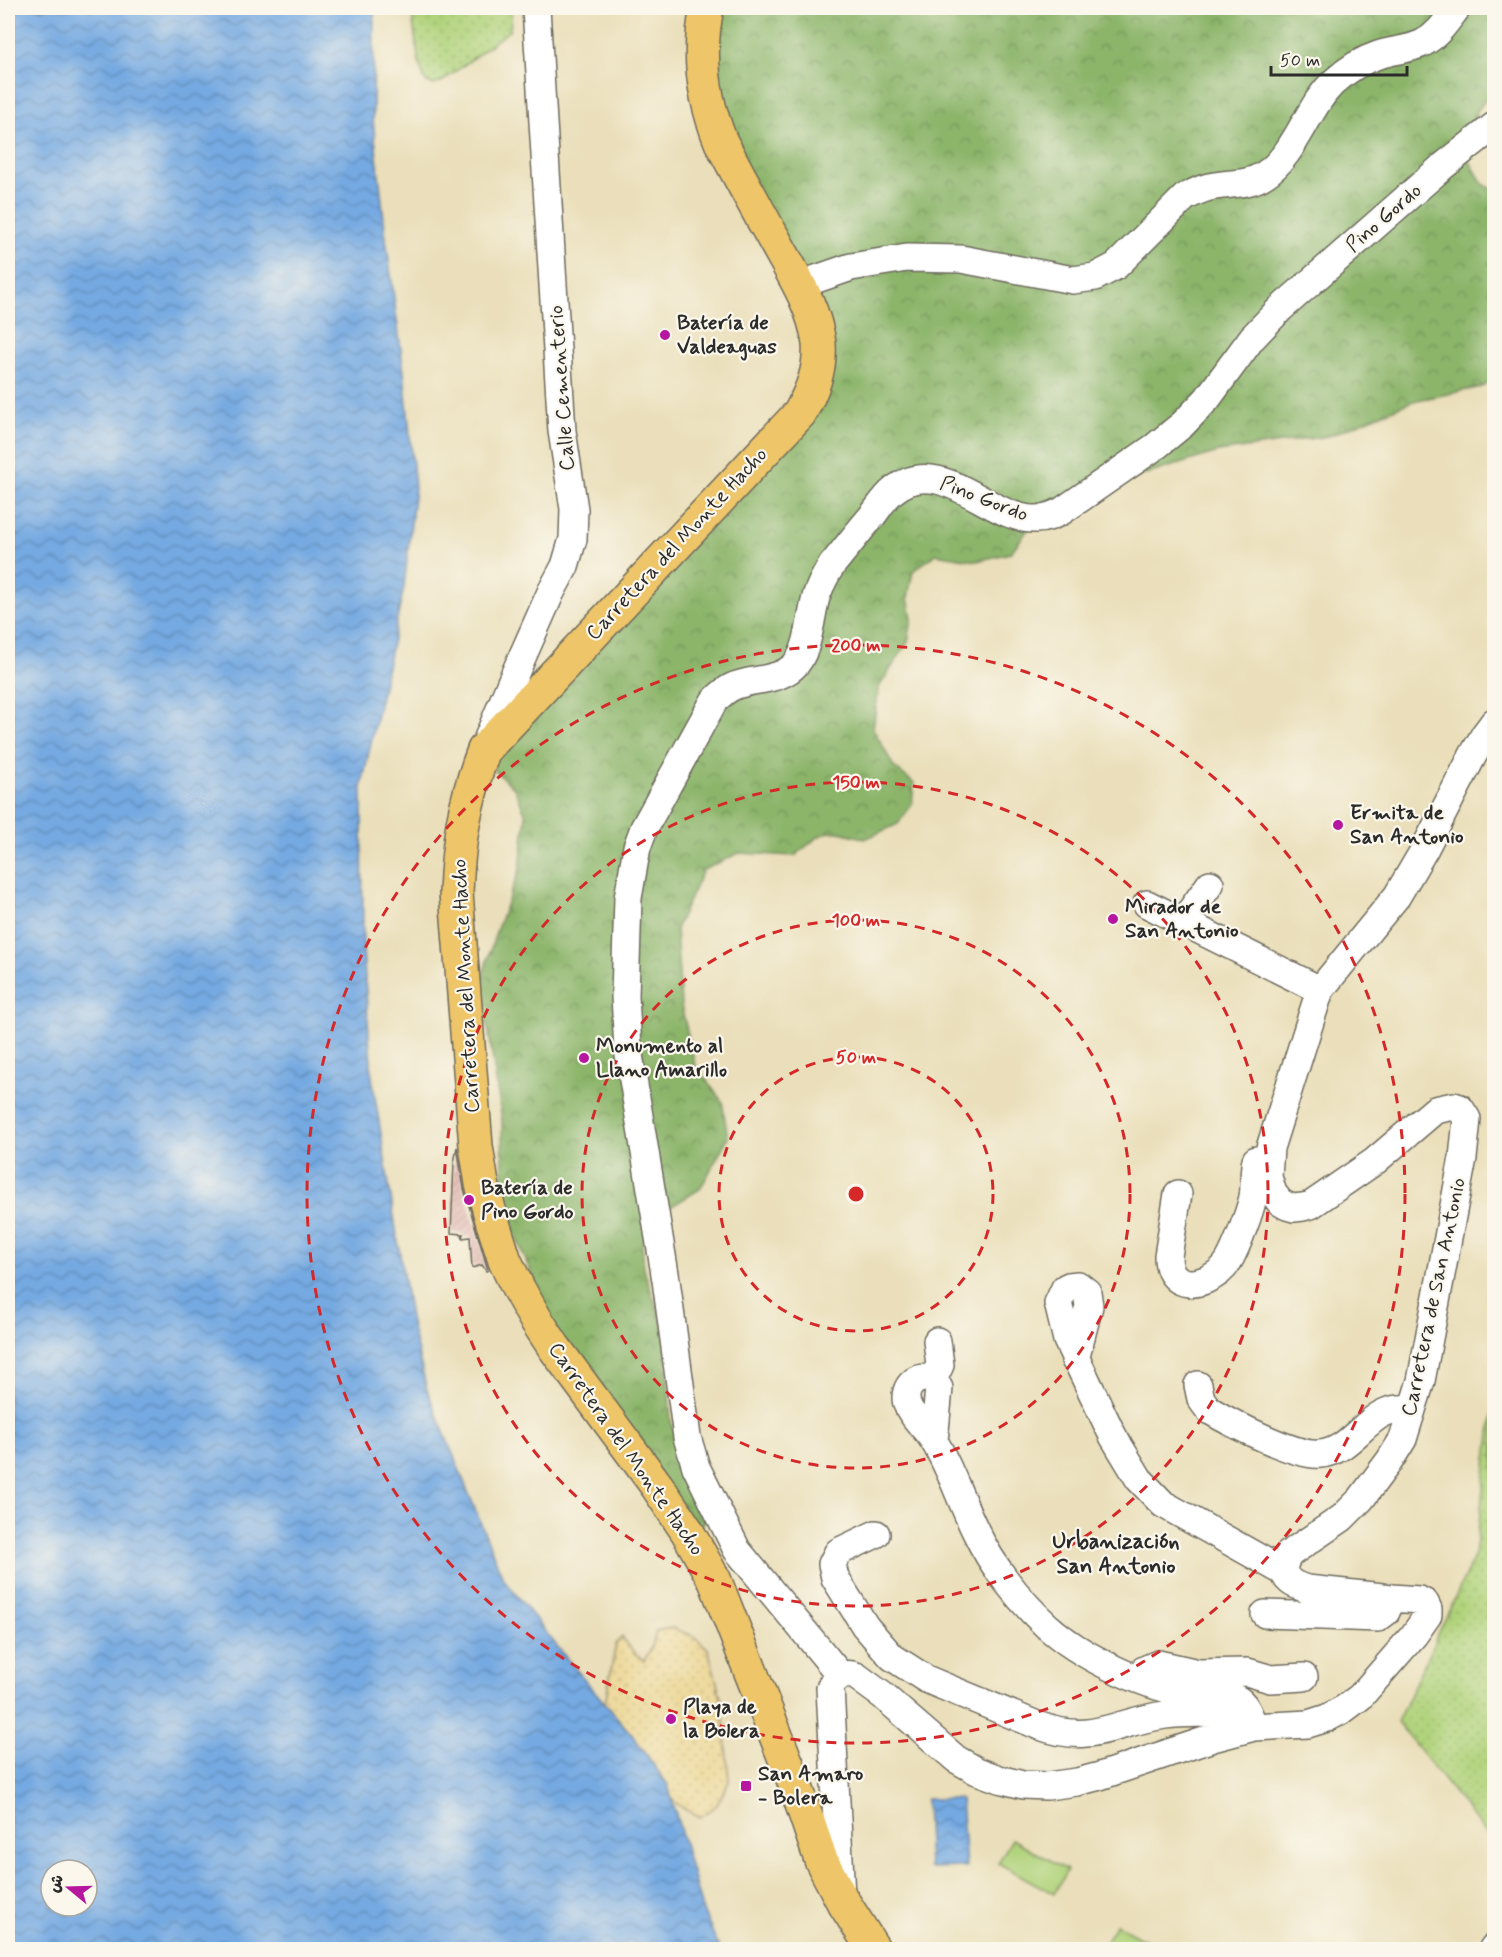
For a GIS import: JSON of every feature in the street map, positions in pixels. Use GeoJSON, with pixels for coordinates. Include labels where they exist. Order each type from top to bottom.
{"type":"FeatureCollection","features":[{"type":"Feature","properties":{"kind":"main road","name":"Carretera del Monte Hacho"},"geometry":{"type":"LineString","coordinates":[[707,8],[702,37],[702,64],[711,117],[721,142],[799,285],[814,320],[819,344],[818,368],[812,392],[800,413],[484,750],[471,784],[462,820],[457,856],[456,893],[476,1146],[482,1184],[505,1261],[535,1318],[657,1485],[687,1531],[715,1581],[795,1784],[821,1860],[842,1900],[874,1950]]}},
{"type":"Feature","properties":{"kind":"street","name":"Calle Cementerio"},"geometry":{"type":"LineString","coordinates":[[484,750],[512,680],[551,592],[565,567],[573,539],[574,509],[562,431],[536,8]]}},
{"type":"Feature","properties":{"kind":"street"},"geometry":{"type":"LineString","coordinates":[[799,285],[851,267],[907,258],[961,259],[1072,280],[1095,277],[1116,266],[1185,197],[1200,189],[1249,182],[1265,175],[1278,163],[1334,81],[1354,66],[1378,55],[1422,44],[1438,32],[1457,8]]}},
{"type":"Feature","properties":{"kind":"street","name":"Pino Gordo"},"geometry":{"type":"LineString","coordinates":[[841,1676],[737,1550],[696,1467],[687,1437],[666,1280],[628,1049],[625,996],[627,908],[637,847],[653,810],[714,701],[732,687],[783,674],[794,666],[802,655],[815,601],[824,579],[832,565],[894,490],[910,481],[927,478],[945,482],[1020,517],[1042,518],[1062,511],[1156,446],[1183,424],[1207,399],[1252,338],[1280,309],[1442,167],[1494,126]]}},
{"type":"Feature","properties":{"kind":"street","name":"Carretera de San Antonio"},"geometry":{"type":"LineString","coordinates":[[1284,1572],[1283,1566],[1289,1554],[1342,1518],[1361,1499],[1402,1440],[1421,1381],[1463,1158],[1467,1119],[1460,1108],[1454,1106],[1435,1110],[1376,1161],[1311,1205],[1303,1208],[1287,1206],[1280,1202],[1273,1193],[1268,1177],[1270,1148],[1320,990],[1397,896],[1424,850],[1472,757],[1494,722]]}},
{"type":"Feature","properties":{"kind":"street"},"geometry":{"type":"LineString","coordinates":[[1183,922],[1210,884]]}},
{"type":"Feature","properties":{"kind":"street"},"geometry":{"type":"LineString","coordinates":[[1147,904],[1320,990]]}},
{"type":"Feature","properties":{"kind":"street"},"geometry":{"type":"LineString","coordinates":[[1178,1194],[1168,1266],[1181,1281],[1190,1283],[1216,1275],[1228,1262],[1251,1207],[1257,1156],[1270,1148]]}},
{"type":"Feature","properties":{"kind":"street"},"geometry":{"type":"LineString","coordinates":[[937,1341],[940,1365],[933,1380],[921,1377],[915,1380],[908,1389],[907,1400],[915,1418],[934,1441],[976,1533],[995,1564],[1032,1611],[1048,1627],[1084,1653],[1138,1678],[1177,1691],[1229,1695],[1242,1702],[1252,1721]]}},
{"type":"Feature","properties":{"kind":"street"},"geometry":{"type":"LineString","coordinates":[[876,1534],[838,1552],[834,1558],[832,1571],[877,1642],[908,1669],[926,1679],[1054,1731],[1088,1734],[1163,1715],[1196,1713],[1252,1721],[1308,1724],[1327,1718],[1360,1697],[1414,1635],[1428,1615],[1425,1603],[1419,1600],[1307,1589],[1289,1581],[1284,1572],[1163,1504],[1139,1479],[1118,1445],[1075,1360]]}},
{"type":"Feature","properties":{"kind":"street"},"geometry":{"type":"LineString","coordinates":[[1198,1385],[1201,1399],[1209,1410],[1304,1454],[1321,1455],[1337,1449],[1386,1411],[1403,1408],[1412,1410]]}},
{"type":"Feature","properties":{"kind":"street"},"geometry":{"type":"LineString","coordinates":[[1265,1614],[1378,1618],[1386,1612],[1392,1598]]}},
{"type":"Feature","properties":{"kind":"street"},"geometry":{"type":"LineString","coordinates":[[1138,1678],[1144,1670],[1158,1664],[1198,1672],[1247,1672],[1271,1679],[1304,1677]]}},
{"type":"Feature","properties":{"kind":"street"},"geometry":{"type":"LineString","coordinates":[[842,1900],[830,1688],[832,1682],[841,1676],[851,1674],[856,1676],[882,1695],[956,1759],[977,1771],[1023,1785],[1047,1786],[1088,1779],[1213,1738],[1252,1721]]}},
{"type":"Feature","properties":{"kind":"green space"},"geometry":{"type":"Polygon","coordinates":[[[411,8],[512,8],[510,30],[443,81],[434,85],[425,81],[419,63],[411,8]]]}},
{"type":"Feature","properties":{"kind":"green space"},"geometry":{"type":"Polygon","coordinates":[[[710,8],[1494,8],[1494,89],[1477,111],[1464,152],[1483,184],[1494,190],[1494,380],[1482,387],[1413,401],[1328,436],[1218,452],[1131,479],[1030,527],[1010,553],[977,561],[936,554],[913,571],[908,597],[912,619],[908,642],[879,687],[873,728],[894,767],[914,783],[912,804],[898,824],[865,839],[842,833],[827,833],[795,856],[739,853],[703,870],[676,929],[681,1005],[695,1065],[722,1101],[728,1138],[700,1189],[657,1215],[642,1243],[644,1270],[664,1329],[671,1421],[675,1440],[708,1520],[697,1527],[564,1349],[515,1235],[503,1184],[502,1121],[488,1028],[481,1009],[478,990],[497,929],[520,869],[526,815],[514,788],[495,771],[490,751],[796,397],[809,350],[723,115],[710,8]]]}},
{"type":"Feature","properties":{"kind":"green space"},"geometry":{"type":"Polygon","coordinates":[[[1494,1402],[1494,1843],[1397,1722],[1475,1555],[1494,1402]]]}},
{"type":"Feature","properties":{"kind":"green space"},"geometry":{"type":"Polygon","coordinates":[[[1012,1839],[1067,1870],[1054,1894],[998,1863],[1012,1839]]]}},
{"type":"Feature","properties":{"kind":"green space"},"geometry":{"type":"Polygon","coordinates":[[[1116,1924],[1162,1949],[1102,1948],[1116,1924]]]}},
{"type":"Feature","properties":{"kind":"sand","name":"Playa de la Bolera"},"geometry":{"type":"Polygon","coordinates":[[[671,1628],[694,1636],[708,1649],[722,1702],[729,1781],[717,1805],[700,1817],[671,1799],[668,1785],[633,1736],[605,1703],[616,1644],[622,1637],[635,1654],[644,1661],[653,1644],[656,1631],[671,1628]]]}},
{"type":"Feature","properties":{"kind":"water"},"geometry":{"type":"Polygon","coordinates":[[[8,8],[374,8],[373,119],[404,372],[415,487],[404,587],[362,785],[363,949],[372,1077],[411,1324],[427,1390],[503,1578],[568,1660],[633,1736],[668,1785],[702,1909],[720,1949],[8,1949],[8,8]]]}},
{"type":"Feature","properties":{"kind":"water"},"geometry":{"type":"Polygon","coordinates":[[[926,1799],[961,1799],[966,1867],[929,1868],[926,1799]]]}},
{"type":"Feature","properties":{"kind":"building"},"geometry":{"type":"Polygon","coordinates":[[[457,1147],[464,1189],[488,1270],[486,1271],[482,1265],[472,1268],[470,1237],[462,1238],[463,1234],[451,1233],[454,1163],[457,1147]]]}},
{"type":"Feature","properties":{"kind":"place","name":"Batería de Valdeaguas"},"geometry":{"type":"Point","coordinates":[665,335]}},
{"type":"Feature","properties":{"kind":"place","name":"Ermita de San Antonio"},"geometry":{"type":"Point","coordinates":[1338,825]}},
{"type":"Feature","properties":{"kind":"place","name":"Mirador de San Antonio"},"geometry":{"type":"Point","coordinates":[1113,919]}},
{"type":"Feature","properties":{"kind":"place","name":"Monumento al Llano Amarillo"},"geometry":{"type":"Point","coordinates":[584,1058]}},
{"type":"Feature","properties":{"kind":"place","name":"Batería de Pino Gordo"},"geometry":{"type":"Point","coordinates":[469,1200]}},
{"type":"Feature","properties":{"kind":"place","name":"Playa de la Bolera"},"geometry":{"type":"Point","coordinates":[671,1719]}},
{"type":"Feature","properties":{"kind":"place","name":"San Amaro - Bolera"},"geometry":{"type":"Point","coordinates":[746,1786]}},
{"type":"Feature","properties":{"kind":"district","name":"Urbanización San Antonio"},"geometry":{"type":"Point","coordinates":[1116,1554]}}]}
